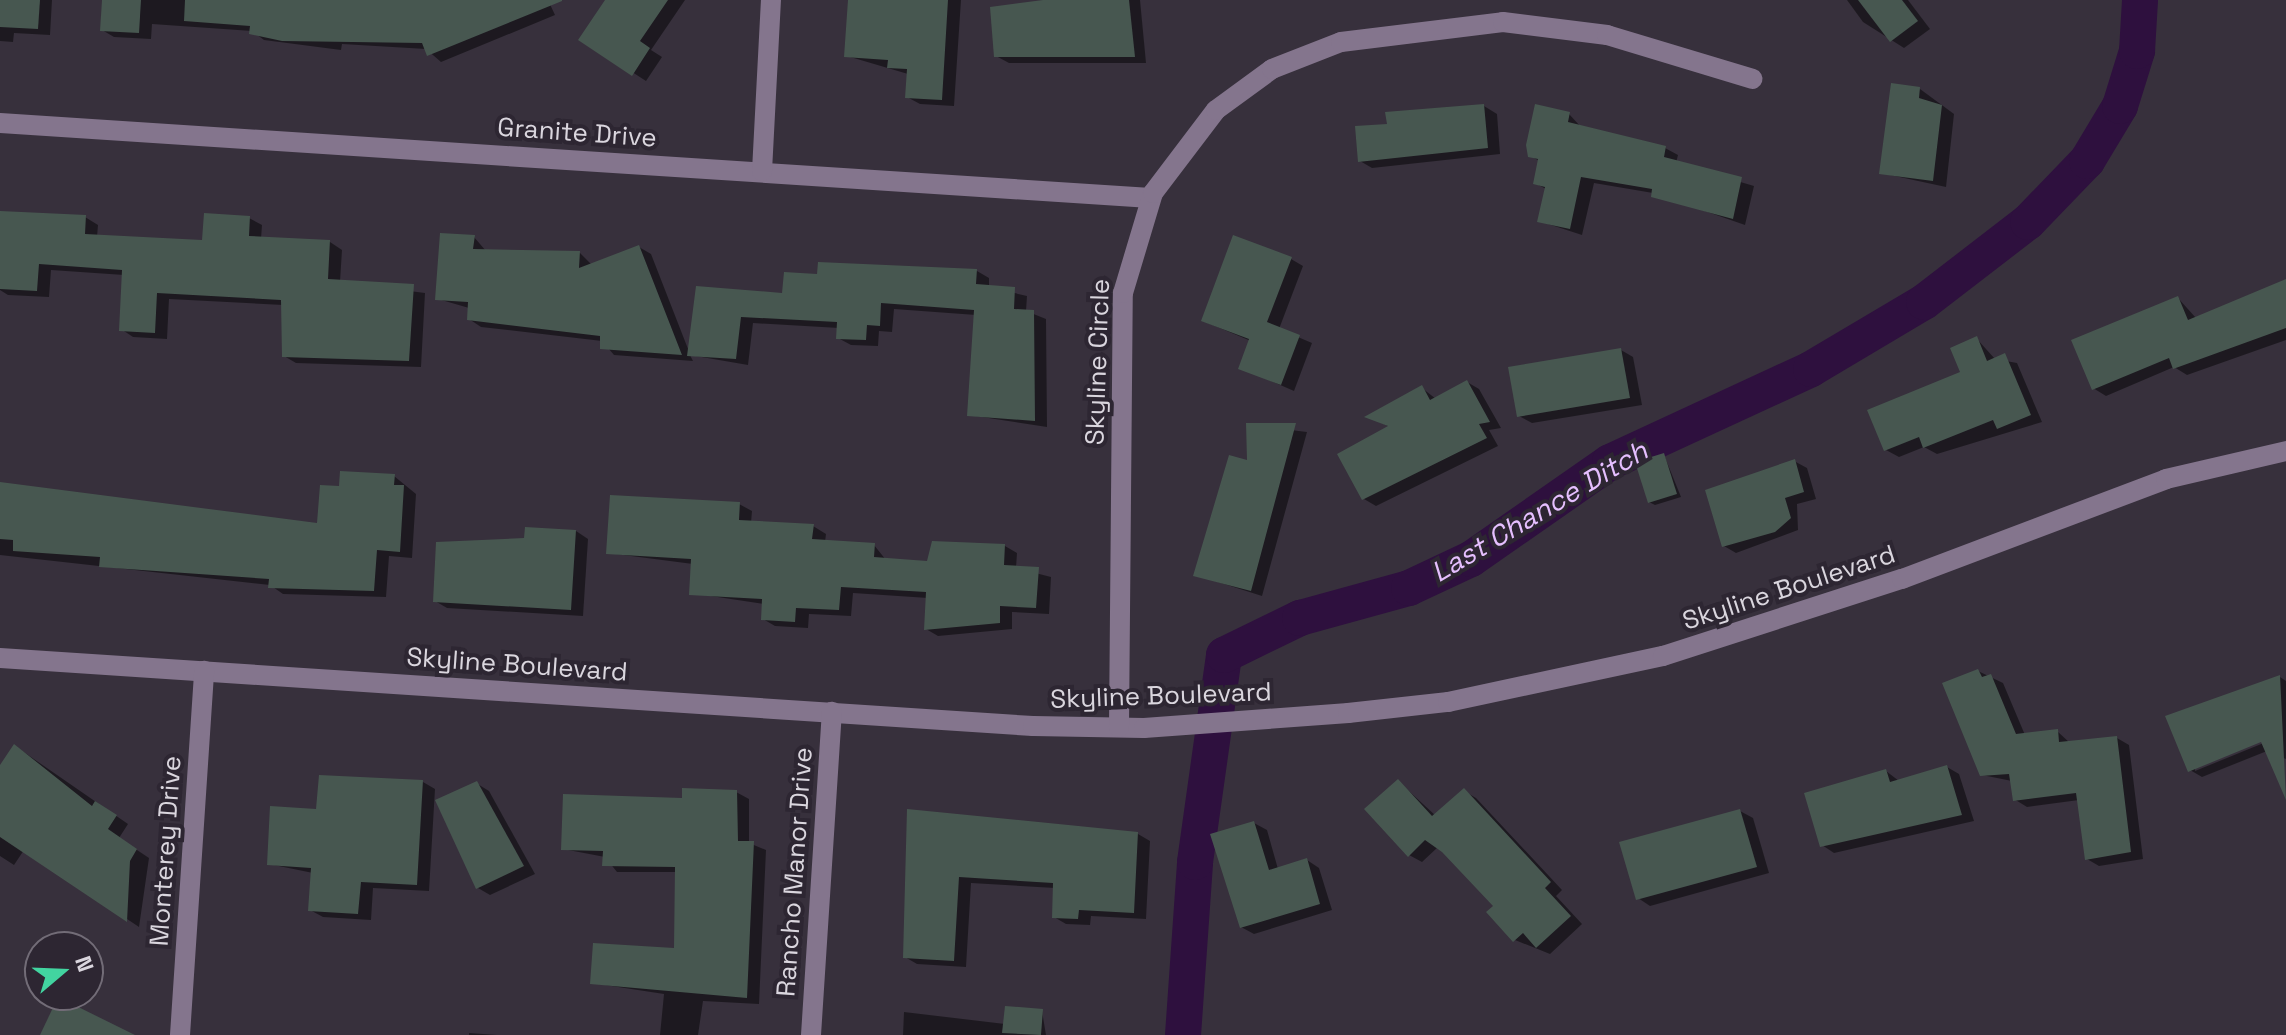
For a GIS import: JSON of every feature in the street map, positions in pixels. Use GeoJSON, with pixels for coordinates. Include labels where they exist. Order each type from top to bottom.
{"type":"FeatureCollection","features":[{"type":"Feature","properties":{"kind":"street"},"geometry":{"type":"LineString","coordinates":[[762,171],[771,0]]}},
{"type":"Feature","properties":{"kind":"street","name":"Skyline Circle"},"geometry":{"type":"LineString","coordinates":[[1119,727],[1121,330],[1129,258],[1151,198],[1191,136],[1242,88],[1306,54],[1382,33],[1535,22],[1607,35],[1753,79]]}},
{"type":"Feature","properties":{"kind":"street","name":"Granite Drive"},"geometry":{"type":"LineString","coordinates":[[0,123],[1151,198]]}},
{"type":"Feature","properties":{"kind":"street","name":"Skyline Boulevard"},"geometry":{"type":"LineString","coordinates":[[0,658],[832,712],[1119,727],[1348,713],[1586,675],[1760,628],[2166,479],[2286,451]]}},
{"type":"Feature","properties":{"kind":"street","name":"Monterey Drive"},"geometry":{"type":"LineString","coordinates":[[180,1035],[204,671]]}},
{"type":"Feature","properties":{"kind":"street","name":"Rancho Manor Drive"},"geometry":{"type":"LineString","coordinates":[[811,1035],[832,712]]}},
{"type":"Feature","properties":{"kind":"building"},"geometry":{"type":"Polygon","coordinates":[[[0,0],[40,0],[38,29],[0,27],[0,0]]]}},
{"type":"Feature","properties":{"kind":"building"},"geometry":{"type":"Polygon","coordinates":[[[102,0],[141,0],[139,33],[100,31],[102,0]]]}},
{"type":"Feature","properties":{"kind":"building"},"geometry":{"type":"Polygon","coordinates":[[[185,0],[562,1],[427,56],[422,43],[282,41],[249,34],[250,26],[184,21],[185,0]]]}},
{"type":"Feature","properties":{"kind":"building"},"geometry":{"type":"Polygon","coordinates":[[[605,0],[668,0],[640,41],[650,48],[632,76],[578,40],[605,0]]]}},
{"type":"Feature","properties":{"kind":"building"},"geometry":{"type":"Polygon","coordinates":[[[848,0],[948,0],[942,100],[905,98],[907,69],[887,68],[888,60],[844,57],[848,0]]]}},
{"type":"Feature","properties":{"kind":"building"},"geometry":{"type":"Polygon","coordinates":[[[1043,0],[1129,0],[1135,57],[994,57],[990,7],[1043,0]]]}},
{"type":"Feature","properties":{"kind":"building"},"geometry":{"type":"Polygon","coordinates":[[[1858,0],[1902,0],[1918,21],[1890,42],[1858,0]]]}},
{"type":"Feature","properties":{"kind":"building"},"geometry":{"type":"Polygon","coordinates":[[[1891,83],[1920,87],[1919,98],[1942,105],[1933,181],[1879,174],[1891,83]]]}},
{"type":"Feature","properties":{"kind":"building"},"geometry":{"type":"Polygon","coordinates":[[[1484,104],[1488,148],[1358,162],[1355,126],[1387,124],[1385,112],[1484,104]]]}},
{"type":"Feature","properties":{"kind":"building"},"geometry":{"type":"Polygon","coordinates":[[[1535,104],[1570,112],[1568,122],[1666,146],[1664,157],[1742,177],[1733,219],[1651,197],[1652,189],[1581,177],[1570,229],[1537,222],[1545,187],[1533,184],[1538,159],[1528,157],[1526,145],[1535,104]]]}},
{"type":"Feature","properties":{"kind":"building"},"geometry":{"type":"Polygon","coordinates":[[[0,211],[86,215],[85,234],[202,240],[204,213],[250,216],[249,236],[330,240],[328,279],[414,284],[409,361],[282,357],[281,300],[157,293],[155,333],[119,331],[122,270],[39,264],[37,291],[0,289],[0,211]]]}},
{"type":"Feature","properties":{"kind":"building"},"geometry":{"type":"Polygon","coordinates":[[[440,233],[475,235],[473,249],[580,251],[579,268],[639,245],[682,355],[600,349],[600,336],[467,320],[468,302],[435,300],[440,233]]]}},
{"type":"Feature","properties":{"kind":"building"},"geometry":{"type":"Polygon","coordinates":[[[1233,235],[1292,257],[1267,322],[1300,335],[1281,385],[1238,369],[1249,339],[1201,321],[1233,235]]]}},
{"type":"Feature","properties":{"kind":"building"},"geometry":{"type":"Polygon","coordinates":[[[818,262],[977,269],[976,284],[1015,287],[1014,309],[1034,310],[1035,421],[967,416],[974,310],[881,303],[880,326],[867,325],[866,340],[836,339],[837,322],[741,317],[736,359],[687,356],[696,286],[782,293],[784,272],[817,274],[818,262]]]}},
{"type":"Feature","properties":{"kind":"building"},"geometry":{"type":"Polygon","coordinates":[[[2286,279],[2286,328],[2173,369],[2169,358],[2092,390],[2071,340],[2178,296],[2188,320],[2286,279]]]}},
{"type":"Feature","properties":{"kind":"building"},"geometry":{"type":"Polygon","coordinates":[[[1977,336],[1987,361],[2005,353],[2031,415],[1997,429],[1993,420],[1923,448],[1919,437],[1884,451],[1867,410],[1960,372],[1950,348],[1977,336]]]}},
{"type":"Feature","properties":{"kind":"building"},"geometry":{"type":"Polygon","coordinates":[[[1621,348],[1630,398],[1517,417],[1508,367],[1621,348]]]}},
{"type":"Feature","properties":{"kind":"building"},"geometry":{"type":"Polygon","coordinates":[[[1467,380],[1490,422],[1479,424],[1487,438],[1362,500],[1337,454],[1388,426],[1364,417],[1422,385],[1430,400],[1467,380]]]}},
{"type":"Feature","properties":{"kind":"building"},"geometry":{"type":"Polygon","coordinates":[[[1246,423],[1296,423],[1251,591],[1193,576],[1229,455],[1247,460],[1246,423]]]}},
{"type":"Feature","properties":{"kind":"building"},"geometry":{"type":"Polygon","coordinates":[[[1664,453],[1677,494],[1648,503],[1635,462],[1664,453]]]}},
{"type":"Feature","properties":{"kind":"building"},"geometry":{"type":"Polygon","coordinates":[[[1795,459],[1804,492],[1785,498],[1791,518],[1775,532],[1722,547],[1705,490],[1795,459]]]}},
{"type":"Feature","properties":{"kind":"building"},"geometry":{"type":"Polygon","coordinates":[[[340,471],[395,474],[394,485],[404,485],[400,552],[377,550],[374,591],[268,588],[269,579],[99,567],[100,557],[13,551],[13,540],[0,539],[0,482],[317,523],[320,485],[339,486],[340,471]]]}},
{"type":"Feature","properties":{"kind":"building"},"geometry":{"type":"Polygon","coordinates":[[[610,495],[740,502],[739,520],[814,524],[812,539],[875,543],[874,557],[927,561],[932,541],[1005,544],[1004,565],[1039,567],[1036,608],[1000,606],[1000,623],[924,630],[926,592],[841,587],[839,610],[796,608],[795,622],[761,620],[762,599],[689,595],[691,559],[606,554],[610,495]]]}},
{"type":"Feature","properties":{"kind":"building"},"geometry":{"type":"Polygon","coordinates":[[[525,527],[576,530],[571,610],[433,602],[436,542],[524,538],[525,527]]]}},
{"type":"Feature","properties":{"kind":"building"},"geometry":{"type":"Polygon","coordinates":[[[1978,669],[1982,677],[1991,674],[2016,734],[2058,729],[2059,742],[2117,736],[2131,852],[2085,860],[2076,793],[2013,801],[2009,774],[1980,776],[1942,683],[1978,669]]]}},
{"type":"Feature","properties":{"kind":"building"},"geometry":{"type":"Polygon","coordinates":[[[2280,675],[2286,800],[2261,742],[2188,772],[2165,716],[2280,675]]]}},
{"type":"Feature","properties":{"kind":"building"},"geometry":{"type":"Polygon","coordinates":[[[14,744],[92,806],[95,801],[117,815],[108,829],[137,849],[130,861],[127,922],[0,837],[0,765],[14,744]]]}},
{"type":"Feature","properties":{"kind":"building"},"geometry":{"type":"Polygon","coordinates":[[[1947,765],[1962,815],[1820,847],[1804,793],[1886,769],[1890,782],[1947,765]]]}},
{"type":"Feature","properties":{"kind":"building"},"geometry":{"type":"Polygon","coordinates":[[[319,775],[423,780],[417,885],[361,882],[358,914],[308,911],[311,868],[267,865],[270,806],[316,809],[319,775]]]}},
{"type":"Feature","properties":{"kind":"building"},"geometry":{"type":"Polygon","coordinates":[[[1398,779],[1432,816],[1464,788],[1551,882],[1545,888],[1571,916],[1536,948],[1523,933],[1513,942],[1486,912],[1493,906],[1442,852],[1425,840],[1408,857],[1364,809],[1398,779]]]}},
{"type":"Feature","properties":{"kind":"building"},"geometry":{"type":"Polygon","coordinates":[[[477,781],[524,866],[476,889],[435,800],[477,781]]]}},
{"type":"Feature","properties":{"kind":"building"},"geometry":{"type":"Polygon","coordinates":[[[682,788],[737,790],[738,841],[754,841],[747,998],[590,984],[593,943],[674,948],[675,867],[602,866],[603,851],[561,850],[563,794],[682,798],[682,788]]]}},
{"type":"Feature","properties":{"kind":"building"},"geometry":{"type":"Polygon","coordinates":[[[907,809],[1138,832],[1134,913],[1079,910],[1078,919],[1052,918],[1053,883],[959,877],[954,961],[903,958],[907,809]]]}},
{"type":"Feature","properties":{"kind":"building"},"geometry":{"type":"Polygon","coordinates":[[[1740,809],[1757,867],[1636,900],[1619,842],[1740,809]]]}},
{"type":"Feature","properties":{"kind":"building"},"geometry":{"type":"Polygon","coordinates":[[[1254,821],[1269,870],[1307,858],[1320,904],[1240,928],[1210,834],[1254,821]]]}},
{"type":"Feature","properties":{"kind":"building"},"geometry":{"type":"Polygon","coordinates":[[[1005,1006],[1043,1009],[1041,1035],[1002,1033],[1005,1006]]]}},
{"type":"Feature","properties":{"kind":"building"},"geometry":{"type":"Polygon","coordinates":[[[51,1011],[86,1011],[135,1035],[40,1035],[51,1011]]]}},
{"type":"Feature","properties":{"kind":"waterway","name":"Last Chance Ditch"},"geometry":{"type":"LineString","coordinates":[[1183,1035],[1195,862],[1224,655],[1300,618],[1409,588],[1471,559],[1610,462],[1811,369],[1924,302],[2028,222],[2087,161],[2120,106],[2137,51],[2140,0]]}}]}
